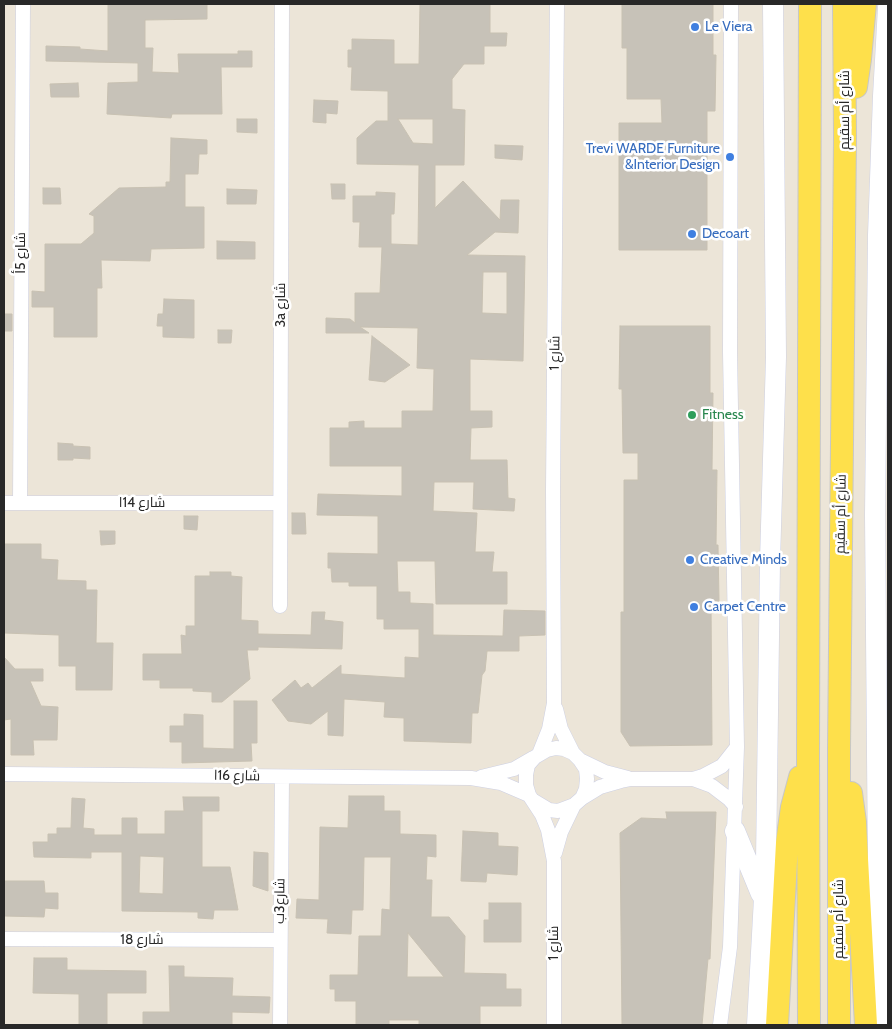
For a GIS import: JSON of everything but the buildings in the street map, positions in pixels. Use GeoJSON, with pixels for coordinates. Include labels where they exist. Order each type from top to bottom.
{"type":"FeatureCollection","features":[{"type":"Feature","properties":{"kind":"main road"},"geometry":{"type":"LineString","coordinates":[[757,1025],[764,901],[770,551],[776,357],[773,4]]}},
{"type":"Feature","properties":{"kind":"main road"},"geometry":{"type":"LineString","coordinates":[[801,4],[810,35]]}},
{"type":"Feature","properties":{"kind":"main road"},"geometry":{"type":"LineString","coordinates":[[808,1025],[810,4]]}},
{"type":"Feature","properties":{"kind":"main road","name":"شارع أم سقيم"},"geometry":{"type":"LineString","coordinates":[[839,1025],[839,748],[845,137],[844,4]]}},
{"type":"Feature","properties":{"kind":"main road"},"geometry":{"type":"LineString","coordinates":[[845,137],[860,59],[865,4]]}},
{"type":"Feature","properties":{"kind":"main road"},"geometry":{"type":"LineString","coordinates":[[878,1025],[876,506],[878,235],[888,7]]}},
{"type":"Feature","properties":{"kind":"main road"},"geometry":{"type":"LineString","coordinates":[[839,748],[855,822],[866,1025]]}},
{"type":"Feature","properties":{"kind":"main road"},"geometry":{"type":"LineString","coordinates":[[777,1025],[789,825],[796,789],[808,755]]}},
{"type":"Feature","properties":{"kind":"main road"},"geometry":{"type":"LineString","coordinates":[[735,831],[764,901]]}},
{"type":"Feature","properties":{"kind":"street","name":"شارع 5أ"},"geometry":{"type":"LineString","coordinates":[[20,503],[23,4]]}},
{"type":"Feature","properties":{"kind":"street","name":"3a شارع"},"geometry":{"type":"LineString","coordinates":[[280,606],[282,4]]}},
{"type":"Feature","properties":{"kind":"street","name":"شارع 1"},"geometry":{"type":"LineString","coordinates":[[537,756],[549,729],[554,703],[553,490],[557,4]]}},
{"type":"Feature","properties":{"kind":"street"},"geometry":{"type":"LineString","coordinates":[[720,1025],[730,946],[737,747],[730,352],[731,4]]}},
{"type":"Feature","properties":{"kind":"street","name":"شارع 14ا"},"geometry":{"type":"LineString","coordinates":[[4,502],[280,503]]}},
{"type":"Feature","properties":{"kind":"street","name":"شارع 1"},"geometry":{"type":"LineString","coordinates":[[554,703],[561,729],[576,756]]}},
{"type":"Feature","properties":{"kind":"street"},"geometry":{"type":"LineString","coordinates":[[631,779],[605,772],[576,756],[556,748],[547,750],[537,756],[528,765],[526,785],[532,798],[549,810],[566,809],[600,787],[631,779],[693,779],[703,776],[722,766],[737,747]]}},
{"type":"Feature","properties":{"kind":"street","name":"شارع 16ا"},"geometry":{"type":"LineString","coordinates":[[4,774],[470,778],[503,772],[537,756]]}},
{"type":"Feature","properties":{"kind":"street"},"geometry":{"type":"LineString","coordinates":[[576,756],[586,769],[588,779],[586,789],[578,802]]}},
{"type":"Feature","properties":{"kind":"street","name":"شارع3ب"},"geometry":{"type":"LineString","coordinates":[[280,1025],[282,777]]}},
{"type":"Feature","properties":{"kind":"street","name":"شارع 16ا"},"geometry":{"type":"LineString","coordinates":[[470,778],[511,786],[532,798]]}},
{"type":"Feature","properties":{"kind":"street"},"geometry":{"type":"LineString","coordinates":[[693,779],[712,786],[729,799],[736,808]]}},
{"type":"Feature","properties":{"kind":"street","name":"شارع 1"},"geometry":{"type":"LineString","coordinates":[[532,798],[548,830],[554,861],[554,1025]]}},
{"type":"Feature","properties":{"kind":"street","name":"شارع 1"},"geometry":{"type":"LineString","coordinates":[[554,861],[560,832],[578,802]]}},
{"type":"Feature","properties":{"kind":"street","name":"شارع 18"},"geometry":{"type":"LineString","coordinates":[[4,939],[280,940]]}},
{"type":"Feature","properties":{"kind":"place","name":"Le Viera"},"geometry":{"type":"Point","coordinates":[695,27]}},
{"type":"Feature","properties":{"kind":"place","name":"Trevi WARDE Furniture &Interior Design"},"geometry":{"type":"Point","coordinates":[730,157]}},
{"type":"Feature","properties":{"kind":"place","name":"Decoart"},"geometry":{"type":"Point","coordinates":[692,234]}},
{"type":"Feature","properties":{"kind":"place","name":"Fitness"},"geometry":{"type":"Point","coordinates":[692,415]}},
{"type":"Feature","properties":{"kind":"place","name":"Creative Minds"},"geometry":{"type":"Point","coordinates":[690,560]}},
{"type":"Feature","properties":{"kind":"place","name":"Carpet Centre"},"geometry":{"type":"Point","coordinates":[694,607]}}]}
